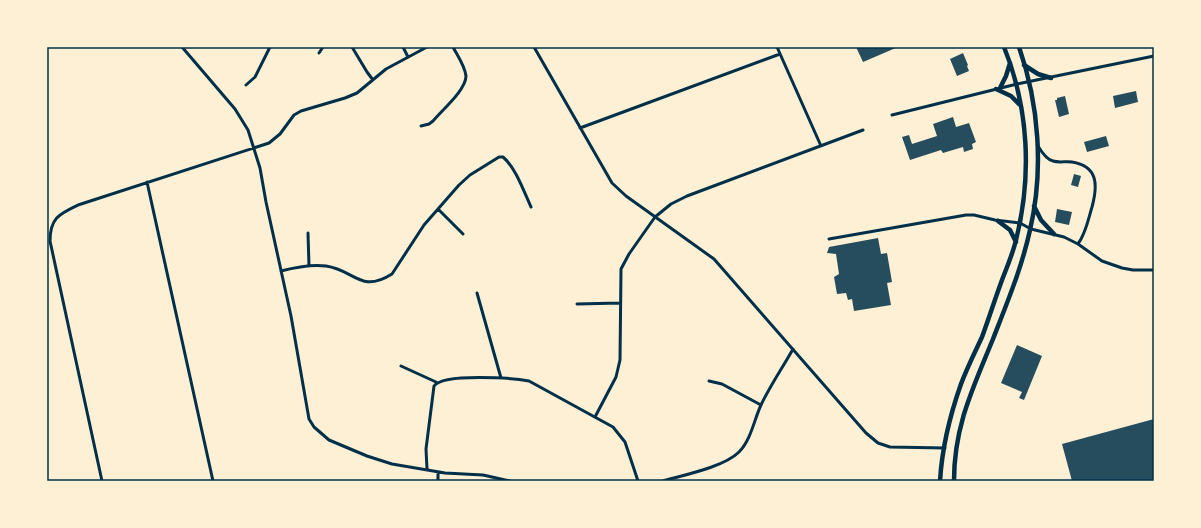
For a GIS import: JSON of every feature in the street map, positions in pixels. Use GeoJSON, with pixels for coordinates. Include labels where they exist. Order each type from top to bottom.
{"type":"FeatureCollection","features":[{"type":"Feature","properties":{"kind":"main road"},"geometry":{"type":"LineString","coordinates":[[940,481],[952,414],[962,384],[982,337],[1016,242],[1026,187],[1027,161],[1021,106],[1017,84],[1004,47]]}},
{"type":"Feature","properties":{"kind":"main road"},"geometry":{"type":"LineString","coordinates":[[954,481],[956,449],[962,416],[972,386],[1019,271],[1031,229],[1038,170],[1038,145],[1036,121],[1029,82],[1019,47]]}},
{"type":"Feature","properties":{"kind":"main road"},"geometry":{"type":"LineString","coordinates":[[1010,61],[1006,76],[998,89],[1011,96],[1021,106]]}},
{"type":"Feature","properties":{"kind":"main road"},"geometry":{"type":"LineString","coordinates":[[1024,64],[1038,74],[1051,78]]}},
{"type":"Feature","properties":{"kind":"main road"},"geometry":{"type":"LineString","coordinates":[[1034,206],[1041,220],[1054,234]]}},
{"type":"Feature","properties":{"kind":"main road"},"geometry":{"type":"LineString","coordinates":[[998,221],[1010,230],[1016,242]]}},
{"type":"Feature","properties":{"kind":"street"},"geometry":{"type":"LineString","coordinates":[[182,47],[235,109],[248,130],[260,168],[291,316],[309,419],[314,427],[329,440],[367,456],[392,464],[438,472],[483,475],[510,481]]}},
{"type":"Feature","properties":{"kind":"street"},"geometry":{"type":"LineString","coordinates":[[246,85],[255,77],[270,47]]}},
{"type":"Feature","properties":{"kind":"street"},"geometry":{"type":"LineString","coordinates":[[319,52],[323,47]]}},
{"type":"Feature","properties":{"kind":"street"},"geometry":{"type":"LineString","coordinates":[[352,47],[366,72],[373,80]]}},
{"type":"Feature","properties":{"kind":"street"},"geometry":{"type":"LineString","coordinates":[[403,47],[408,57]]}},
{"type":"Feature","properties":{"kind":"street"},"geometry":{"type":"LineString","coordinates":[[102,481],[50,241],[51,228],[54,220],[62,213],[78,205],[269,143],[280,134],[294,115],[301,111],[351,96],[361,90],[386,69],[427,47]]}},
{"type":"Feature","properties":{"kind":"street"},"geometry":{"type":"LineString","coordinates":[[421,126],[429,124],[433,121],[459,92],[464,82],[466,76],[465,70],[453,47]]}},
{"type":"Feature","properties":{"kind":"street"},"geometry":{"type":"LineString","coordinates":[[534,47],[612,183],[626,196],[714,259],[860,426],[878,443],[890,447],[945,448]]}},
{"type":"Feature","properties":{"kind":"street"},"geometry":{"type":"LineString","coordinates":[[777,47],[821,146]]}},
{"type":"Feature","properties":{"kind":"street"},"geometry":{"type":"LineString","coordinates":[[580,128],[780,54]]}},
{"type":"Feature","properties":{"kind":"street"},"geometry":{"type":"LineString","coordinates":[[892,115],[1017,84],[1154,56]]}},
{"type":"Feature","properties":{"kind":"street"},"geometry":{"type":"LineString","coordinates":[[595,417],[619,368],[621,350],[621,269],[629,254],[655,217],[671,204],[687,196],[863,130]]}},
{"type":"Feature","properties":{"kind":"street"},"geometry":{"type":"LineString","coordinates":[[1038,145],[1043,153],[1051,160],[1080,163],[1087,167],[1095,180],[1094,199],[1084,236],[1078,244]]}},
{"type":"Feature","properties":{"kind":"street"},"geometry":{"type":"LineString","coordinates":[[281,271],[300,266],[327,266],[339,270],[359,281],[376,282],[385,278],[392,274],[420,232],[438,209],[470,175],[499,157],[503,157],[507,160],[531,207]]}},
{"type":"Feature","properties":{"kind":"street"},"geometry":{"type":"LineString","coordinates":[[147,182],[213,481]]}},
{"type":"Feature","properties":{"kind":"street"},"geometry":{"type":"LineString","coordinates":[[438,209],[463,234]]}},
{"type":"Feature","properties":{"kind":"street"},"geometry":{"type":"LineString","coordinates":[[829,238],[966,215],[974,215],[998,221],[1020,224],[1031,229],[1064,237],[1078,244],[1102,261],[1112,265],[1133,270],[1154,270]]}},
{"type":"Feature","properties":{"kind":"street"},"geometry":{"type":"LineString","coordinates":[[47,227],[51,228]]}},
{"type":"Feature","properties":{"kind":"street"},"geometry":{"type":"LineString","coordinates":[[308,233],[309,266]]}},
{"type":"Feature","properties":{"kind":"street"},"geometry":{"type":"LineString","coordinates":[[477,293],[501,378]]}},
{"type":"Feature","properties":{"kind":"street"},"geometry":{"type":"LineString","coordinates":[[577,304],[620,303]]}},
{"type":"Feature","properties":{"kind":"street"},"geometry":{"type":"LineString","coordinates":[[663,481],[696,472],[726,461],[739,452],[746,443],[761,405],[793,349]]}},
{"type":"Feature","properties":{"kind":"street"},"geometry":{"type":"LineString","coordinates":[[401,366],[436,382],[462,378],[501,378],[529,381],[613,427],[621,435],[638,481]]}},
{"type":"Feature","properties":{"kind":"street"},"geometry":{"type":"LineString","coordinates":[[710,381],[722,384],[761,405]]}},
{"type":"Feature","properties":{"kind":"street"},"geometry":{"type":"LineString","coordinates":[[427,469],[426,449],[434,386],[436,382]]}},
{"type":"Feature","properties":{"kind":"street"},"geometry":{"type":"LineString","coordinates":[[438,472],[438,481]]}},
{"type":"Feature","properties":{"kind":"building"},"geometry":{"type":"Polygon","coordinates":[[[856,47],[898,47],[863,62],[856,47]]]}},
{"type":"Feature","properties":{"kind":"building"},"geometry":{"type":"Polygon","coordinates":[[[963,53],[969,71],[957,76],[950,59],[963,53]]]}},
{"type":"Feature","properties":{"kind":"building"},"geometry":{"type":"Polygon","coordinates":[[[1136,91],[1138,102],[1115,108],[1113,96],[1136,91]]]}},
{"type":"Feature","properties":{"kind":"building"},"geometry":{"type":"Polygon","coordinates":[[[1065,96],[1069,114],[1059,117],[1055,100],[1065,96]]]}},
{"type":"Feature","properties":{"kind":"building"},"geometry":{"type":"Polygon","coordinates":[[[953,117],[956,127],[969,123],[976,142],[972,144],[973,149],[964,152],[963,147],[943,153],[941,150],[910,160],[902,137],[909,135],[912,144],[937,136],[933,124],[953,117]]]}},
{"type":"Feature","properties":{"kind":"building"},"geometry":{"type":"Polygon","coordinates":[[[1106,136],[1109,146],[1087,152],[1084,142],[1106,136]]]}},
{"type":"Feature","properties":{"kind":"building"},"geometry":{"type":"Polygon","coordinates":[[[1074,174],[1081,176],[1078,187],[1071,185],[1074,174]]]}},
{"type":"Feature","properties":{"kind":"building"},"geometry":{"type":"Polygon","coordinates":[[[1057,209],[1072,212],[1069,225],[1055,222],[1057,209]]]}},
{"type":"Feature","properties":{"kind":"building"},"geometry":{"type":"Polygon","coordinates":[[[878,238],[881,254],[887,253],[892,282],[887,283],[891,305],[854,311],[852,299],[848,300],[846,293],[837,294],[834,277],[839,274],[836,254],[827,253],[829,247],[878,238]]]}},
{"type":"Feature","properties":{"kind":"building"},"geometry":{"type":"Polygon","coordinates":[[[1017,345],[1042,356],[1024,400],[1019,398],[1022,392],[1001,383],[1017,345]]]}},
{"type":"Feature","properties":{"kind":"building"},"geometry":{"type":"Polygon","coordinates":[[[1154,419],[1154,481],[1072,481],[1062,444],[1154,419]]]}}]}
